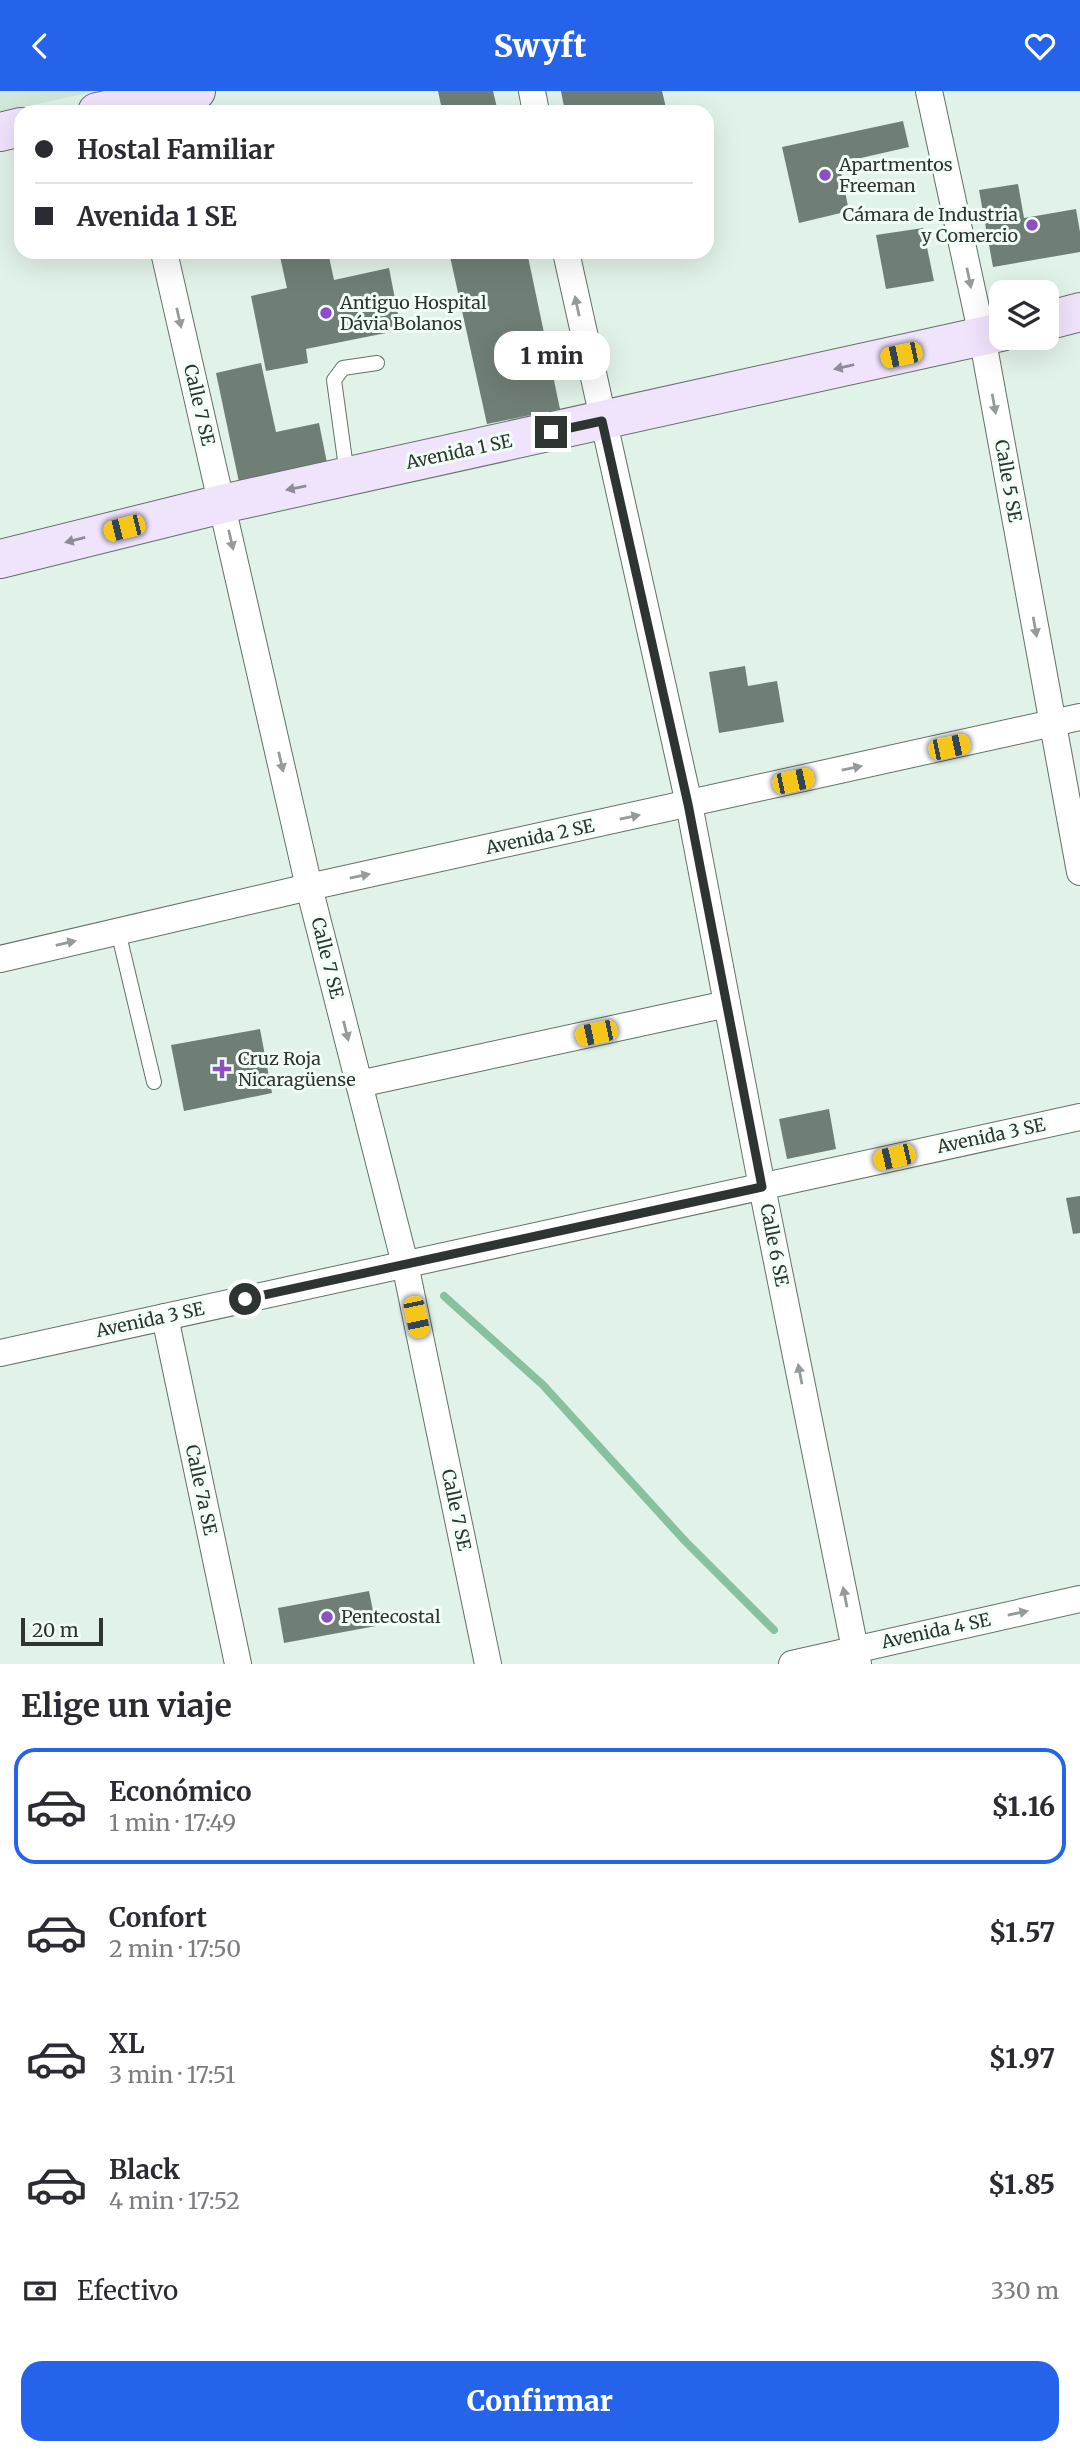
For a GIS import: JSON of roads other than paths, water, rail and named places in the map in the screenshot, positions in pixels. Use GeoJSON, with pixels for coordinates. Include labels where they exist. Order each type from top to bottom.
{"type":"FeatureCollection","features":[{"type":"Feature","properties":{"kind":"street"},"geometry":{"type":"LineString","coordinates":[[121,105],[196,91]]}},
{"type":"Feature","properties":{"kind":"street","name":"Calle 5 SE"},"geometry":{"type":"LineString","coordinates":[[929,91],[989,326]]}},
{"type":"Feature","properties":{"kind":"street","name":"Calle 7 SE"},"geometry":{"type":"LineString","coordinates":[[166,259],[309,887],[405,1264],[488,1664]]}},
{"type":"Feature","properties":{"kind":"street","name":"Calle 6 SE"},"geometry":{"type":"LineString","coordinates":[[567,259],[688,804],[857,1657]]}},
{"type":"Feature","properties":{"kind":"street"},"geometry":{"type":"LineString","coordinates":[[1059,318],[1080,313]]}},
{"type":"Feature","properties":{"kind":"street","name":"Avenida 1 SE"},"geometry":{"type":"LineString","coordinates":[[0,559],[222,504],[989,334]]}},
{"type":"Feature","properties":{"kind":"street","name":"Calle 5 SE"},"geometry":{"type":"LineString","coordinates":[[994,350],[1053,724],[1080,870]]}},
{"type":"Feature","properties":{"kind":"street","name":"Avenida 2 SE"},"geometry":{"type":"LineString","coordinates":[[0,959],[309,887],[1080,717]]}},
{"type":"Feature","properties":{"kind":"street"},"geometry":{"type":"LineString","coordinates":[[359,1084],[727,1004]]}},
{"type":"Feature","properties":{"kind":"street","name":"Avenida 3 SE"},"geometry":{"type":"LineString","coordinates":[[0,1353],[1080,1117]]}},
{"type":"Feature","properties":{"kind":"street","name":"Calle 7a SE"},"geometry":{"type":"LineString","coordinates":[[164,1317],[238,1664]]}},
{"type":"Feature","properties":{"kind":"street","name":"Avenida 4 SE"},"geometry":{"type":"LineString","coordinates":[[792,1664],[857,1657],[1080,1599]]}},
{"type":"Feature","properties":{"kind":"lane"},"geometry":{"type":"LineString","coordinates":[[348,477],[334,380],[343,368],[377,363]]}},
{"type":"Feature","properties":{"kind":"lane"},"geometry":{"type":"LineString","coordinates":[[118,931],[154,1082]]}},
{"type":"Feature","properties":{"kind":"waterway"},"geometry":{"type":"LineString","coordinates":[[444,1296],[543,1385],[685,1541],[774,1630]]}},
{"type":"Feature","properties":{"kind":"place","name":"Apartmentos Freeman"},"geometry":{"type":"Point","coordinates":[825,175]}},
{"type":"Feature","properties":{"kind":"place","name":"Cámara de Industria y Comercio"},"geometry":{"type":"Point","coordinates":[1032,225]}},
{"type":"Feature","properties":{"kind":"place","name":"Antiguo Hospital Dávia Bolanos"},"geometry":{"type":"Point","coordinates":[326,313]}},
{"type":"Feature","properties":{"kind":"place","name":"Cruz Roja Nicaragüense"},"geometry":{"type":"Point","coordinates":[222,1069]}},
{"type":"Feature","properties":{"kind":"place","name":"Pentecostal"},"geometry":{"type":"Point","coordinates":[327,1617]}}]}
